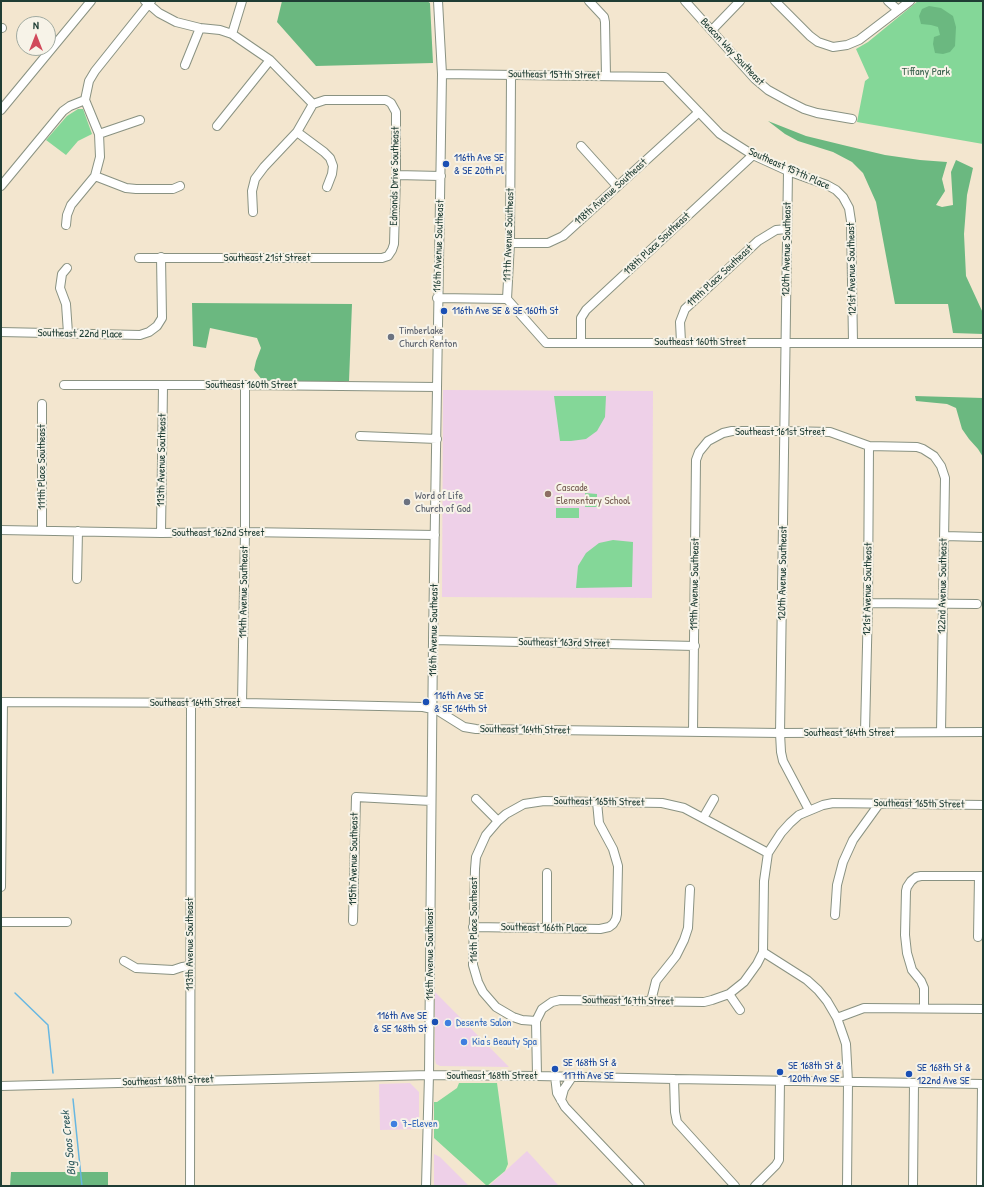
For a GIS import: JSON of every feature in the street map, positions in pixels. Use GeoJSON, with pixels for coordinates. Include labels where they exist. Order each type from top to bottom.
{"type":"FeatureCollection","features":[{"type":"Feature","properties":{"kind":"street"},"geometry":{"type":"LineString","coordinates":[[1,110],[91,1]]}},
{"type":"Feature","properties":{"kind":"street"},"geometry":{"type":"LineString","coordinates":[[232,34],[242,1]]}},
{"type":"Feature","properties":{"kind":"street","name":"116th Avenue Southeast"},"geometry":{"type":"LineString","coordinates":[[426,1186],[429,1075],[433,640],[437,439],[437,298],[441,176],[442,74],[438,1]]}},
{"type":"Feature","properties":{"kind":"street"},"geometry":{"type":"LineString","coordinates":[[589,1],[604,17],[606,28],[606,76]]}},
{"type":"Feature","properties":{"kind":"street","name":"Beacon Way Southeast"},"geometry":{"type":"LineString","coordinates":[[684,1],[755,79],[768,90],[788,102],[817,113],[852,119]]}},
{"type":"Feature","properties":{"kind":"street"},"geometry":{"type":"LineString","coordinates":[[712,30],[740,1]]}},
{"type":"Feature","properties":{"kind":"street"},"geometry":{"type":"LineString","coordinates":[[775,1],[810,36],[818,42],[833,47],[847,45],[859,40],[910,1]]}},
{"type":"Feature","properties":{"kind":"street"},"geometry":{"type":"LineString","coordinates":[[888,1],[898,10]]}},
{"type":"Feature","properties":{"kind":"street"},"geometry":{"type":"LineString","coordinates":[[66,225],[67,215],[71,205],[95,176],[100,157],[99,134],[85,100],[89,82],[95,71],[148,2],[159,14],[176,22],[200,28],[220,30],[232,34],[270,60],[313,104],[297,132],[264,167],[255,179],[252,191],[253,212]]}},
{"type":"Feature","properties":{"kind":"street"},"geometry":{"type":"LineString","coordinates":[[185,65],[200,28]]}},
{"type":"Feature","properties":{"kind":"street"},"geometry":{"type":"LineString","coordinates":[[217,126],[270,60]]}},
{"type":"Feature","properties":{"kind":"street","name":"Southeast 157th Street"},"geometry":{"type":"LineString","coordinates":[[442,74],[665,77]]}},
{"type":"Feature","properties":{"kind":"street","name":"117th Avenue Southeast"},"geometry":{"type":"LineString","coordinates":[[507,299],[510,243],[511,75]]}},
{"type":"Feature","properties":{"kind":"street","name":"Southeast 157th Place"},"geometry":{"type":"LineString","coordinates":[[665,77],[720,134],[753,155],[788,171],[827,185],[843,196]]}},
{"type":"Feature","properties":{"kind":"street"},"geometry":{"type":"LineString","coordinates":[[1,186],[63,111],[70,106],[85,100]]}},
{"type":"Feature","properties":{"kind":"street","name":"Edmonds Drive Southeast"},"geometry":{"type":"LineString","coordinates":[[313,104],[325,100],[386,100],[391,103],[396,112],[396,175],[394,244],[392,250]]}},
{"type":"Feature","properties":{"kind":"street","name":"118th Avenue Southeast"},"geometry":{"type":"LineString","coordinates":[[510,243],[548,243],[557,240],[699,112]]}},
{"type":"Feature","properties":{"kind":"street"},"geometry":{"type":"LineString","coordinates":[[99,134],[140,120]]}},
{"type":"Feature","properties":{"kind":"street"},"geometry":{"type":"LineString","coordinates":[[297,132],[330,158],[332,174],[327,187]]}},
{"type":"Feature","properties":{"kind":"street"},"geometry":{"type":"LineString","coordinates":[[581,146],[617,186]]}},
{"type":"Feature","properties":{"kind":"street","name":"118th Place Southeast"},"geometry":{"type":"LineString","coordinates":[[582,343],[582,318],[586,310],[753,155]]}},
{"type":"Feature","properties":{"kind":"street","name":"120th Avenue Southeast"},"geometry":{"type":"LineString","coordinates":[[788,171],[780,733],[783,761],[808,810]]}},
{"type":"Feature","properties":{"kind":"street"},"geometry":{"type":"LineString","coordinates":[[396,175],[441,176]]}},
{"type":"Feature","properties":{"kind":"street"},"geometry":{"type":"LineString","coordinates":[[95,176],[126,188],[173,189],[180,186]]}},
{"type":"Feature","properties":{"kind":"street","name":"121st Avenue Southeast"},"geometry":{"type":"LineString","coordinates":[[843,196],[849,208],[851,221],[853,342]]}},
{"type":"Feature","properties":{"kind":"street","name":"119th Place Southeast"},"geometry":{"type":"LineString","coordinates":[[681,342],[680,322],[685,309],[758,241],[776,230],[787,229]]}},
{"type":"Feature","properties":{"kind":"street","name":"Southeast 21st Street"},"geometry":{"type":"LineString","coordinates":[[139,258],[382,258],[388,256],[392,250]]}},
{"type":"Feature","properties":{"kind":"street","name":"Southeast 22nd Place"},"geometry":{"type":"LineString","coordinates":[[1,332],[140,335],[149,332],[157,326],[162,318],[162,257]]}},
{"type":"Feature","properties":{"kind":"street"},"geometry":{"type":"LineString","coordinates":[[67,268],[62,274],[60,288],[66,304],[68,333]]}},
{"type":"Feature","properties":{"kind":"street"},"geometry":{"type":"LineString","coordinates":[[437,298],[507,299]]}},
{"type":"Feature","properties":{"kind":"street","name":"Southeast 160th Street"},"geometry":{"type":"LineString","coordinates":[[507,299],[546,343],[983,343]]}},
{"type":"Feature","properties":{"kind":"street","name":"Southeast 160th Street"},"geometry":{"type":"LineString","coordinates":[[64,385],[437,387]]}},
{"type":"Feature","properties":{"kind":"street","name":"114th Avenue Southeast"},"geometry":{"type":"LineString","coordinates":[[242,703],[245,532],[245,385]]}},
{"type":"Feature","properties":{"kind":"street","name":"113th Avenue Southeast"},"geometry":{"type":"LineString","coordinates":[[161,533],[163,386]]}},
{"type":"Feature","properties":{"kind":"street","name":"111th Place Southeast"},"geometry":{"type":"LineString","coordinates":[[42,404],[42,530]]}},
{"type":"Feature","properties":{"kind":"street","name":"Southeast 161st Street"},"geometry":{"type":"LineString","coordinates":[[708,441],[723,433],[732,431],[830,432],[869,446],[917,447],[924,449]]}},
{"type":"Feature","properties":{"kind":"street"},"geometry":{"type":"LineString","coordinates":[[360,436],[437,439]]}},
{"type":"Feature","properties":{"kind":"street","name":"119th Avenue Southeast"},"geometry":{"type":"LineString","coordinates":[[693,731],[696,460],[699,452],[708,441]]}},
{"type":"Feature","properties":{"kind":"street","name":"121st Avenue Southeast"},"geometry":{"type":"LineString","coordinates":[[865,732],[869,446]]}},
{"type":"Feature","properties":{"kind":"street","name":"122nd Avenue Southeast"},"geometry":{"type":"LineString","coordinates":[[924,449],[934,456],[941,466],[945,478],[941,732]]}},
{"type":"Feature","properties":{"kind":"street","name":"Southeast 162nd Street"},"geometry":{"type":"LineString","coordinates":[[1,530],[435,535]]}},
{"type":"Feature","properties":{"kind":"street"},"geometry":{"type":"LineString","coordinates":[[77,579],[78,531]]}},
{"type":"Feature","properties":{"kind":"street"},"geometry":{"type":"LineString","coordinates":[[944,536],[983,537]]}},
{"type":"Feature","properties":{"kind":"street"},"geometry":{"type":"LineString","coordinates":[[868,603],[977,604]]}},
{"type":"Feature","properties":{"kind":"street","name":"Southeast 163rd Street"},"geometry":{"type":"LineString","coordinates":[[433,640],[695,646]]}},
{"type":"Feature","properties":{"kind":"street"},"geometry":{"type":"LineString","coordinates":[[1,887],[2,702]]}},
{"type":"Feature","properties":{"kind":"street","name":"Southeast 164th Street"},"geometry":{"type":"LineString","coordinates":[[2,702],[242,703],[423,707],[433,709],[464,727],[476,729],[780,733],[983,732]]}},
{"type":"Feature","properties":{"kind":"street","name":"113th Avenue Southeast"},"geometry":{"type":"LineString","coordinates":[[190,1186],[191,703]]}},
{"type":"Feature","properties":{"kind":"street","name":"115th Avenue Southeast"},"geometry":{"type":"LineString","coordinates":[[353,921],[356,797],[431,802]]}},
{"type":"Feature","properties":{"kind":"street"},"geometry":{"type":"LineString","coordinates":[[703,818],[714,799]]}},
{"type":"Feature","properties":{"kind":"street"},"geometry":{"type":"LineString","coordinates":[[476,800],[498,821]]}},
{"type":"Feature","properties":{"kind":"street","name":"Southeast 165th Street"},"geometry":{"type":"LineString","coordinates":[[498,821],[524,804],[534,802],[662,803],[684,808],[768,854]]}},
{"type":"Feature","properties":{"kind":"street","name":"Southeast 166th Place"},"geometry":{"type":"LineString","coordinates":[[473,927],[600,929],[609,927],[613,924],[618,914],[618,866],[613,848],[599,824],[597,802]]}},
{"type":"Feature","properties":{"kind":"street","name":"Southeast 165th Street"},"geometry":{"type":"LineString","coordinates":[[808,810],[833,803],[983,805]]}},
{"type":"Feature","properties":{"kind":"street"},"geometry":{"type":"LineString","coordinates":[[835,915],[837,885],[843,862],[853,840],[879,804]]}},
{"type":"Feature","properties":{"kind":"street"},"geometry":{"type":"LineString","coordinates":[[808,810],[790,822],[768,854],[764,881],[763,952],[807,980],[827,1001],[837,1018],[846,1044],[848,1082],[847,1186]]}},
{"type":"Feature","properties":{"kind":"street","name":"116th Place Southeast"},"geometry":{"type":"LineString","coordinates":[[498,821],[486,835],[476,857],[474,869],[473,965],[478,982],[483,992],[496,1007],[504,1013],[522,1020],[536,1021]]}},
{"type":"Feature","properties":{"kind":"street"},"geometry":{"type":"LineString","coordinates":[[547,873],[547,928]]}},
{"type":"Feature","properties":{"kind":"street"},"geometry":{"type":"LineString","coordinates":[[924,1008],[924,988],[910,963],[907,953],[905,936],[906,891],[909,883],[916,877],[981,876],[978,937]]}},
{"type":"Feature","properties":{"kind":"street"},"geometry":{"type":"LineString","coordinates":[[651,1002],[656,981],[676,956],[684,940],[688,928],[690,889]]}},
{"type":"Feature","properties":{"kind":"street"},"geometry":{"type":"LineString","coordinates":[[1,922],[67,922]]}},
{"type":"Feature","properties":{"kind":"street","name":"Southeast 167th Street"},"geometry":{"type":"LineString","coordinates":[[536,1021],[542,1009],[556,1000],[704,1002],[712,1000],[729,994],[744,982],[763,952]]}},
{"type":"Feature","properties":{"kind":"street"},"geometry":{"type":"LineString","coordinates":[[124,961],[136,968],[173,970],[190,966]]}},
{"type":"Feature","properties":{"kind":"street"},"geometry":{"type":"LineString","coordinates":[[729,994],[740,1010]]}},
{"type":"Feature","properties":{"kind":"street"},"geometry":{"type":"LineString","coordinates":[[837,1018],[864,1008],[983,1009]]}},
{"type":"Feature","properties":{"kind":"street"},"geometry":{"type":"LineString","coordinates":[[536,1021],[537,1076]]}},
{"type":"Feature","properties":{"kind":"street","name":"Southeast 168th Street"},"geometry":{"type":"LineString","coordinates":[[1,1086],[429,1075],[982,1084]]}},
{"type":"Feature","properties":{"kind":"street"},"geometry":{"type":"LineString","coordinates":[[554,1076],[557,1093],[565,1107],[640,1186]]}},
{"type":"Feature","properties":{"kind":"street"},"geometry":{"type":"LineString","coordinates":[[561,1100],[564,1089],[572,1077]]}},
{"type":"Feature","properties":{"kind":"street"},"geometry":{"type":"LineString","coordinates":[[674,1079],[675,1112],[677,1122],[735,1186]]}},
{"type":"Feature","properties":{"kind":"street"},"geometry":{"type":"LineString","coordinates":[[755,1186],[779,1160],[780,1080]]}},
{"type":"Feature","properties":{"kind":"street"},"geometry":{"type":"LineString","coordinates":[[913,1186],[914,1083]]}},
{"type":"Feature","properties":{"kind":"street"},"geometry":{"type":"LineString","coordinates":[[981,1186],[982,1084]]}},
{"type":"Feature","properties":{"kind":"shaded area","name":"Cascade Elementary School"},"geometry":{"type":"Polygon","coordinates":[[[443,390],[653,391],[652,598],[442,597],[443,390]]]}},
{"type":"Feature","properties":{"kind":"shaded area"},"geometry":{"type":"Polygon","coordinates":[[[435,992],[509,1067],[440,1066],[436,1064],[435,992]]]}},
{"type":"Feature","properties":{"kind":"shaded area"},"geometry":{"type":"Polygon","coordinates":[[[410,1083],[419,1092],[419,1129],[380,1130],[379,1084],[410,1083]]]}},
{"type":"Feature","properties":{"kind":"shaded area"},"geometry":{"type":"Polygon","coordinates":[[[527,1151],[559,1186],[489,1186],[527,1151]]]}},
{"type":"Feature","properties":{"kind":"shaded area"},"geometry":{"type":"Polygon","coordinates":[[[434,1154],[440,1157],[469,1186],[434,1186],[434,1154]]]}},
{"type":"Feature","properties":{"kind":"green space"},"geometry":{"type":"Polygon","coordinates":[[[282,1],[427,1],[430,3],[433,63],[316,66],[277,22],[282,1]]]}},
{"type":"Feature","properties":{"kind":"green space","name":"Tiffany Park"},"geometry":{"type":"Polygon","coordinates":[[[918,1],[983,1],[983,144],[857,122],[865,81],[869,78],[856,49],[868,42],[918,1]]]}},
{"type":"Feature","properties":{"kind":"green space"},"geometry":{"type":"Polygon","coordinates":[[[929,6],[941,8],[953,16],[956,27],[955,46],[950,52],[943,54],[935,53],[933,44],[934,37],[940,35],[938,27],[921,24],[919,16],[922,9],[929,6]]]}},
{"type":"Feature","properties":{"kind":"green space"},"geometry":{"type":"Polygon","coordinates":[[[78,109],[83,109],[92,134],[78,141],[66,155],[46,140],[67,116],[78,109]]]}},
{"type":"Feature","properties":{"kind":"green space"},"geometry":{"type":"Polygon","coordinates":[[[768,121],[806,136],[885,155],[947,162],[942,179],[945,191],[936,205],[942,207],[953,205],[951,172],[956,160],[973,168],[967,195],[964,234],[966,276],[983,313],[983,334],[953,333],[948,304],[895,304],[876,202],[863,173],[852,162],[833,152],[798,141],[785,134],[768,121]]]}},
{"type":"Feature","properties":{"kind":"green space"},"geometry":{"type":"Polygon","coordinates":[[[192,303],[352,304],[349,381],[263,381],[254,370],[261,348],[257,338],[210,328],[206,348],[193,346],[192,303]]]}},
{"type":"Feature","properties":{"kind":"green space"},"geometry":{"type":"Polygon","coordinates":[[[554,396],[606,396],[605,417],[597,431],[586,439],[560,441],[554,396]]]}},
{"type":"Feature","properties":{"kind":"green space"},"geometry":{"type":"Polygon","coordinates":[[[915,396],[983,398],[983,457],[962,429],[956,408],[947,404],[916,401],[915,396]]]}},
{"type":"Feature","properties":{"kind":"green space"},"geometry":{"type":"Polygon","coordinates":[[[585,493],[597,494],[597,507],[585,507],[585,493]]]}},
{"type":"Feature","properties":{"kind":"green space"},"geometry":{"type":"Polygon","coordinates":[[[556,508],[579,508],[579,518],[556,518],[556,508]]]}},
{"type":"Feature","properties":{"kind":"green space"},"geometry":{"type":"Polygon","coordinates":[[[613,540],[633,542],[632,587],[576,588],[578,566],[586,553],[599,543],[613,540]]]}},
{"type":"Feature","properties":{"kind":"green space"},"geometry":{"type":"Polygon","coordinates":[[[459,1083],[497,1083],[508,1164],[505,1171],[487,1186],[434,1138],[434,1102],[437,1102],[457,1088],[459,1083]]]}},
{"type":"Feature","properties":{"kind":"green space"},"geometry":{"type":"Polygon","coordinates":[[[11,1172],[108,1172],[108,1186],[10,1186],[11,1172]]]}},
{"type":"Feature","properties":{"kind":"waterway","name":"Big Soos Creek"},"geometry":{"type":"LineString","coordinates":[[15,993],[48,1025],[53,1073]]}},
{"type":"Feature","properties":{"kind":"waterway","name":"Big Soos Creek"},"geometry":{"type":"LineString","coordinates":[[73,1099],[82,1186]]}},
{"type":"Feature","properties":{"kind":"place","name":"116th Ave SE & SE 20th Pl"},"geometry":{"type":"Point","coordinates":[446,164]}},
{"type":"Feature","properties":{"kind":"place","name":"116th Ave SE & SE 160th St"},"geometry":{"type":"Point","coordinates":[444,311]}},
{"type":"Feature","properties":{"kind":"place","name":"Timberlake Church Renton"},"geometry":{"type":"Point","coordinates":[391,337]}},
{"type":"Feature","properties":{"kind":"place","name":"Cascade Elementary School"},"geometry":{"type":"Point","coordinates":[548,494]}},
{"type":"Feature","properties":{"kind":"place","name":"Word of Life Church of God"},"geometry":{"type":"Point","coordinates":[407,502]}},
{"type":"Feature","properties":{"kind":"place","name":"116th Ave SE & SE 164th St"},"geometry":{"type":"Point","coordinates":[426,702]}},
{"type":"Feature","properties":{"kind":"place","name":"116th Ave SE & SE 168th St"},"geometry":{"type":"Point","coordinates":[435,1022]}},
{"type":"Feature","properties":{"kind":"place","name":"Desente Salon"},"geometry":{"type":"Point","coordinates":[448,1023]}},
{"type":"Feature","properties":{"kind":"place","name":"Kia's Beauty Spa"},"geometry":{"type":"Point","coordinates":[464,1042]}},
{"type":"Feature","properties":{"kind":"place","name":"SE 168th St & 117th Ave SE"},"geometry":{"type":"Point","coordinates":[555,1069]}},
{"type":"Feature","properties":{"kind":"place","name":"SE 168th St & 120th Ave SE"},"geometry":{"type":"Point","coordinates":[780,1072]}},
{"type":"Feature","properties":{"kind":"place","name":"SE 168th St & 122nd Ave SE"},"geometry":{"type":"Point","coordinates":[909,1074]}},
{"type":"Feature","properties":{"kind":"place","name":"7-Eleven"},"geometry":{"type":"Point","coordinates":[394,1124]}}]}
